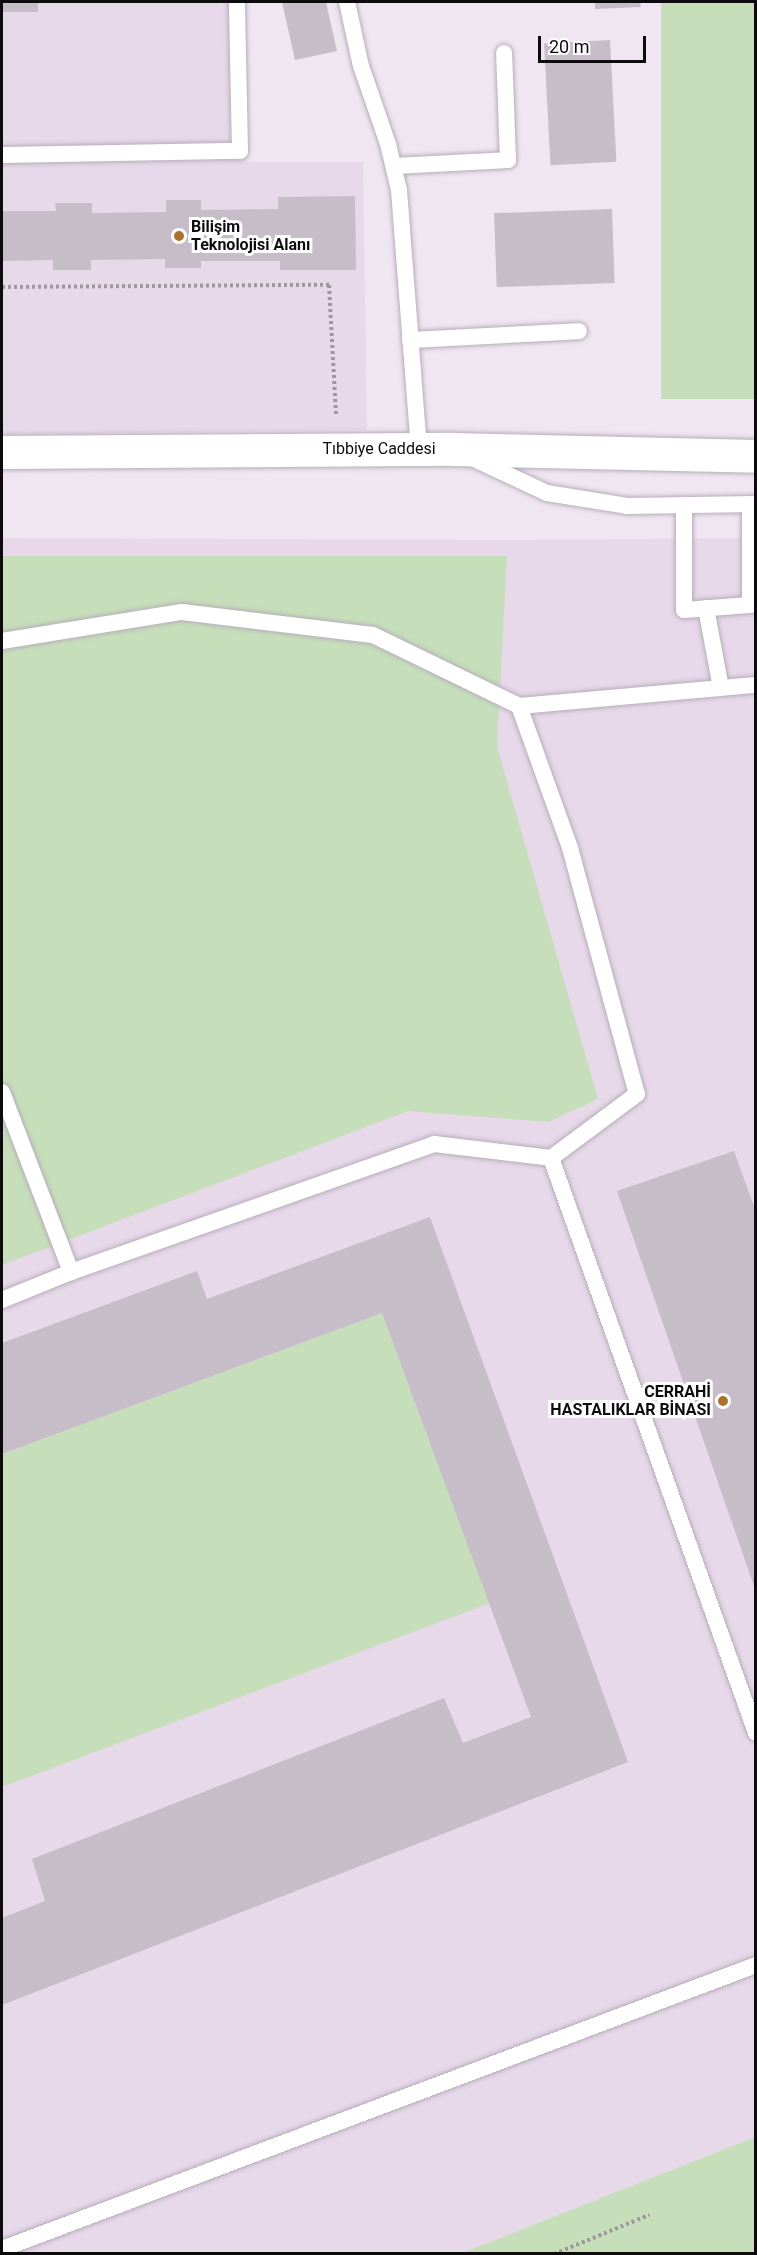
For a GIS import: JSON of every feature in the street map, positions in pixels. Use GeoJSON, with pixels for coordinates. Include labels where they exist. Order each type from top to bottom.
{"type":"FeatureCollection","features":[{"type":"Feature","properties":{"kind":"main road","name":"Tıbbiye Caddesi"},"geometry":{"type":"LineString","coordinates":[[2,452],[453,449],[756,456]]}},
{"type":"Feature","properties":{"kind":"lane"},"geometry":{"type":"LineString","coordinates":[[2,155],[240,151],[237,2]]}},
{"type":"Feature","properties":{"kind":"lane"},"geometry":{"type":"LineString","coordinates":[[347,2],[361,66],[394,166],[399,190],[419,449]]}},
{"type":"Feature","properties":{"kind":"lane"},"geometry":{"type":"LineString","coordinates":[[394,166],[508,159],[504,53]]}},
{"type":"Feature","properties":{"kind":"lane"},"geometry":{"type":"LineString","coordinates":[[410,340],[579,332]]}},
{"type":"Feature","properties":{"kind":"lane"},"geometry":{"type":"LineString","coordinates":[[453,449],[547,493],[627,506],[684,505],[753,504],[750,605],[684,610],[684,505]]}},
{"type":"Feature","properties":{"kind":"lane"},"geometry":{"type":"LineString","coordinates":[[706,608],[721,688]]}},
{"type":"Feature","properties":{"kind":"lane"},"geometry":{"type":"LineString","coordinates":[[2,641],[182,612],[373,635],[519,705],[756,685]]}},
{"type":"Feature","properties":{"kind":"lane"},"geometry":{"type":"LineString","coordinates":[[2,1300],[71,1272],[434,1144],[551,1158],[637,1094],[570,848],[519,705]]}},
{"type":"Feature","properties":{"kind":"lane"},"geometry":{"type":"LineString","coordinates":[[2,1092],[71,1272]]}},
{"type":"Feature","properties":{"kind":"lane"},"geometry":{"type":"LineString","coordinates":[[551,1158],[756,1733]]}},
{"type":"Feature","properties":{"kind":"lane"},"geometry":{"type":"LineString","coordinates":[[2,2249],[756,1965]]}},
{"type":"Feature","properties":{"kind":"path"},"geometry":{"type":"LineString","coordinates":[[2,286],[329,285],[337,450]]}},
{"type":"Feature","properties":{"kind":"path"},"geometry":{"type":"LineString","coordinates":[[554,2253],[649,2215]]}},
{"type":"Feature","properties":{"kind":"shaded area"},"geometry":{"type":"Polygon","coordinates":[[[2,2],[244,2],[246,162],[363,162],[367,430],[2,434],[2,2]]]}},
{"type":"Feature","properties":{"kind":"shaded area"},"geometry":{"type":"Polygon","coordinates":[[[2,538],[512,540],[755,538],[755,2137],[462,2253],[2,2254],[2,538]]]}},
{"type":"Feature","properties":{"kind":"green space"},"geometry":{"type":"Polygon","coordinates":[[[661,2],[755,2],[755,399],[661,399],[661,2]]]}},
{"type":"Feature","properties":{"kind":"green space"},"geometry":{"type":"Polygon","coordinates":[[[2,556],[507,556],[497,747],[598,1099],[548,1122],[408,1111],[2,1265],[2,556]]]}},
{"type":"Feature","properties":{"kind":"green space"},"geometry":{"type":"Polygon","coordinates":[[[382,1313],[490,1603],[2,1787],[2,1454],[382,1313]]]}},
{"type":"Feature","properties":{"kind":"green space"},"geometry":{"type":"Polygon","coordinates":[[[755,2137],[755,2253],[462,2253],[755,2137]]]}},
{"type":"Feature","properties":{"kind":"building"},"geometry":{"type":"Polygon","coordinates":[[[2,2],[38,2],[38,12],[2,12],[2,2]]]}},
{"type":"Feature","properties":{"kind":"building"},"geometry":{"type":"Polygon","coordinates":[[[282,2],[326,2],[337,51],[295,60],[282,2]]]}},
{"type":"Feature","properties":{"kind":"building"},"geometry":{"type":"Polygon","coordinates":[[[595,2],[640,2],[641,7],[595,9],[595,2]]]}},
{"type":"Feature","properties":{"kind":"building"},"geometry":{"type":"Polygon","coordinates":[[[610,40],[616,162],[550,165],[544,43],[610,40]]]}},
{"type":"Feature","properties":{"kind":"building","name":"Bilişim Teknolojisi Alanı"},"geometry":{"type":"Polygon","coordinates":[[[355,196],[356,270],[280,270],[280,261],[201,261],[201,268],[165,268],[165,259],[91,260],[91,270],[53,270],[53,260],[2,261],[2,211],[56,211],[55,203],[92,203],[92,213],[166,212],[166,200],[201,200],[201,210],[278,209],[278,197],[355,196]]]}},
{"type":"Feature","properties":{"kind":"building"},"geometry":{"type":"Polygon","coordinates":[[[612,209],[615,283],[497,287],[494,213],[612,209]]]}},
{"type":"Feature","properties":{"kind":"building","name":"CERRAHİ HASTALIKLAR BİNASI"},"geometry":{"type":"Polygon","coordinates":[[[734,1151],[756,1212],[755,1589],[617,1191],[734,1151]]]}},
{"type":"Feature","properties":{"kind":"building"},"geometry":{"type":"Polygon","coordinates":[[[430,1217],[628,1762],[2,2005],[2,1918],[45,1901],[32,1859],[444,1698],[463,1743],[531,1717],[382,1313],[2,1454],[2,1343],[197,1271],[207,1299],[430,1217]]]}},
{"type":"Feature","properties":{"kind":"place","name":"Bilişim Teknolojisi Alanı"},"geometry":{"type":"Point","coordinates":[179,236]}},
{"type":"Feature","properties":{"kind":"place","name":"CERRAHİ HASTALIKLAR BİNASI"},"geometry":{"type":"Point","coordinates":[723,1401]}}]}
